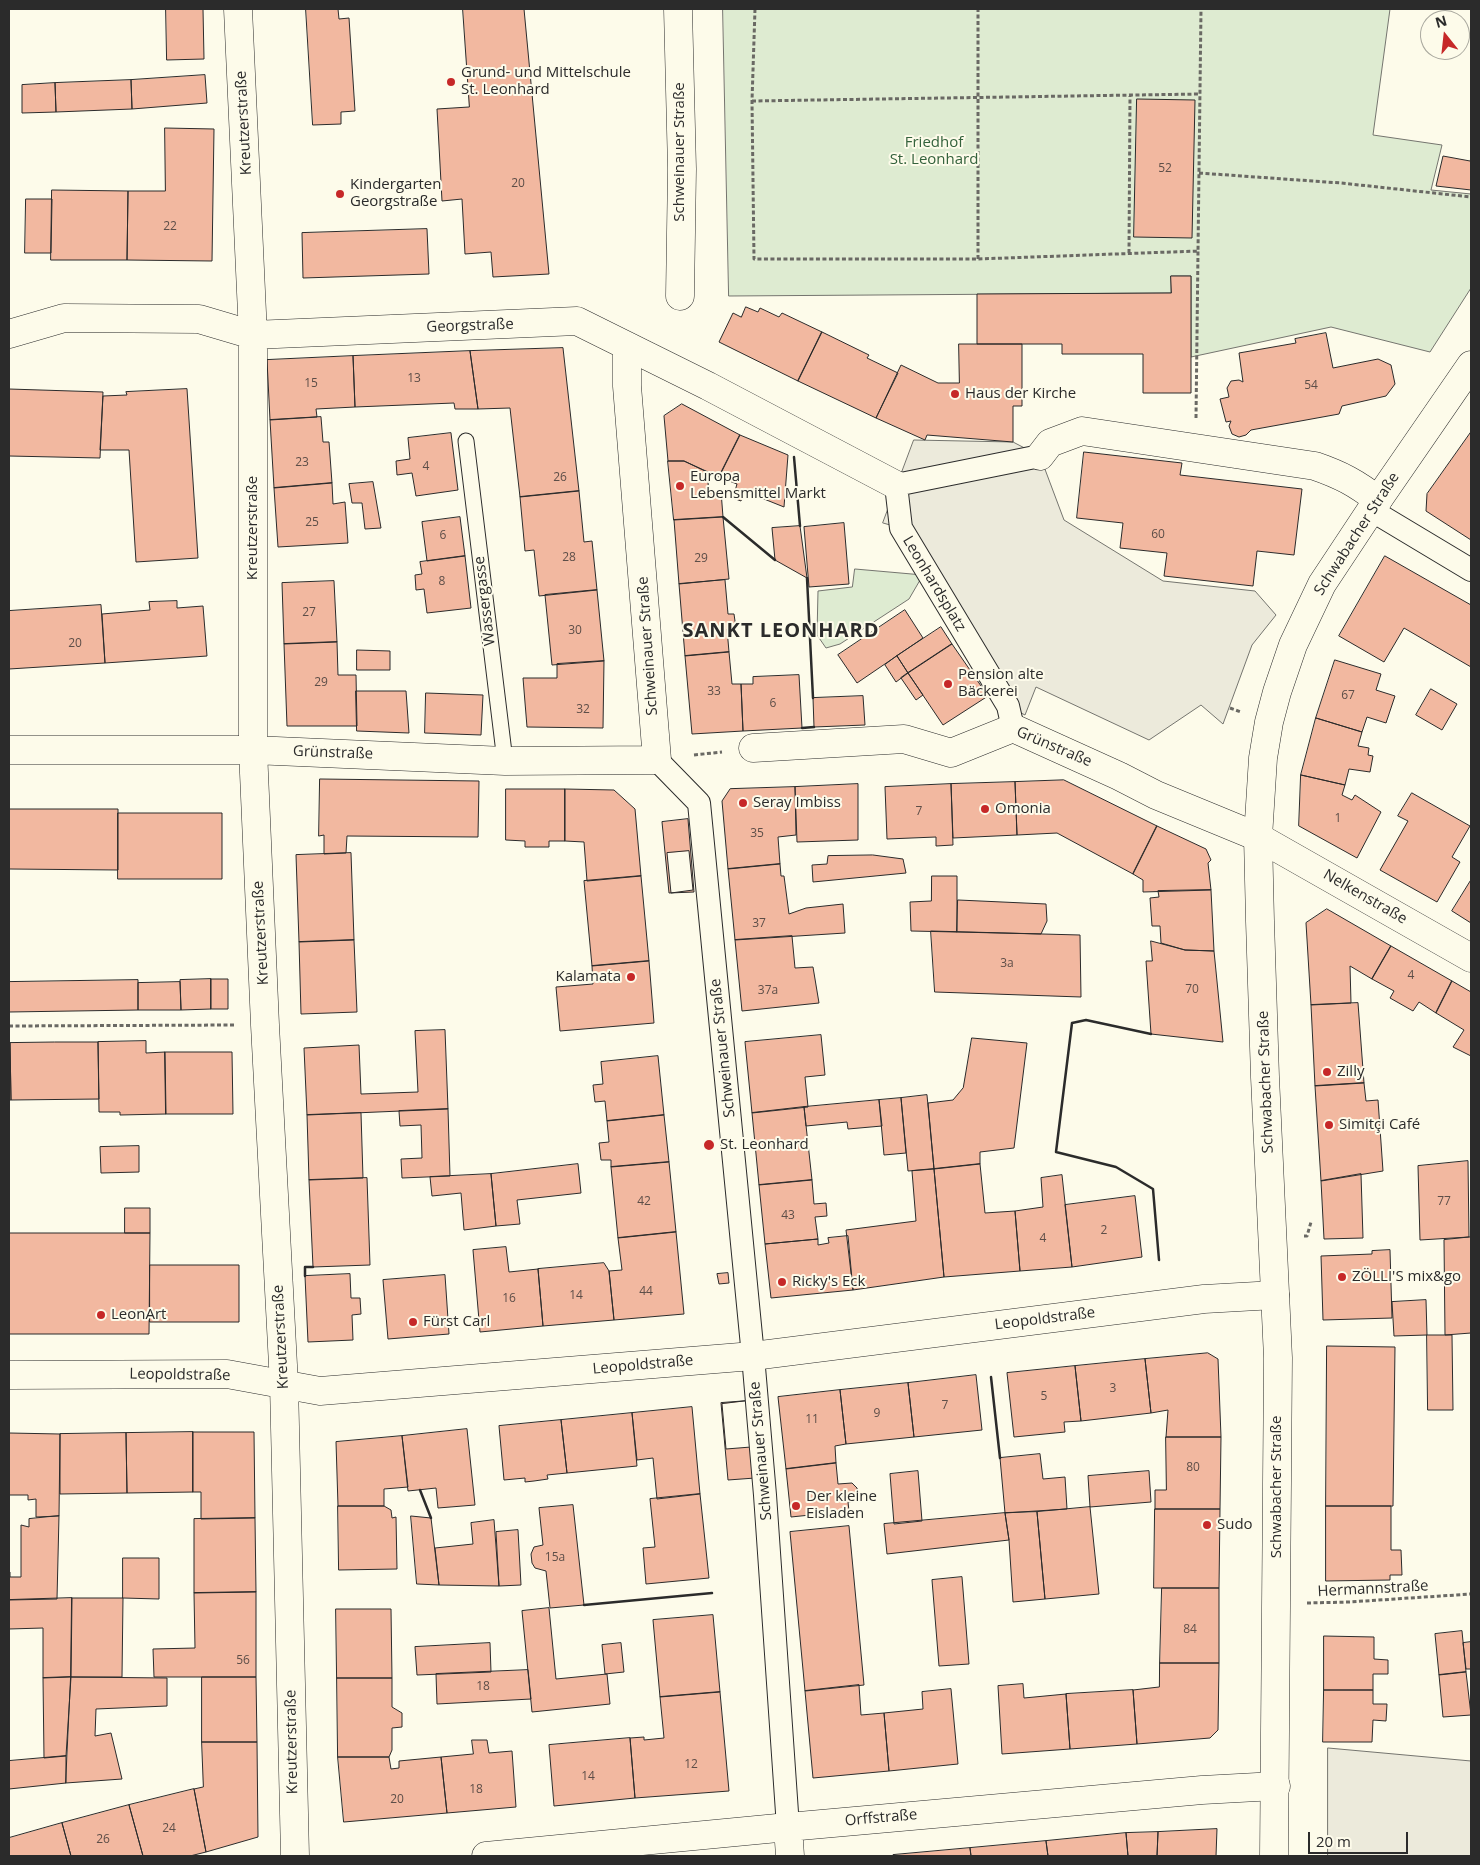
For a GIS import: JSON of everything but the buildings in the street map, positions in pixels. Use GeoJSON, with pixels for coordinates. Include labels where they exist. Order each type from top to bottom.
{"type":"FeatureCollection","features":[{"type":"Feature","properties":{"kind":"street","name":"Kreutzerstraße"},"geometry":{"type":"LineString","coordinates":[[238,9],[253,335],[252,750],[284,1384],[295,1856]]}},
{"type":"Feature","properties":{"kind":"street","name":"Schweinauer Straße"},"geometry":{"type":"LineString","coordinates":[[678,9],[682,169],[680,296]]}},
{"type":"Feature","properties":{"kind":"street","name":"Georgstraße"},"geometry":{"type":"LineString","coordinates":[[9,334],[64,318],[199,319],[253,335],[577,322],[708,386],[896,486]]}},
{"type":"Feature","properties":{"kind":"street","name":"Schweinauer Straße"},"geometry":{"type":"LineString","coordinates":[[627,346],[627,386],[657,760],[699,803],[766,1504],[790,1856]]}},
{"type":"Feature","properties":{"kind":"street","name":"Schwabacher Straße"},"geometry":{"type":"LineString","coordinates":[[1274,1856],[1278,1358],[1264,1068],[1258,837],[1263,758],[1269,722],[1277,692],[1293,645],[1322,584],[1471,365]]}},
{"type":"Feature","properties":{"kind":"street"},"geometry":{"type":"LineString","coordinates":[[896,486],[1040,456],[1050,443],[1082,431],[1315,466],[1336,473],[1352,481],[1374,505],[1471,570]]}},
{"type":"Feature","properties":{"kind":"street","name":"Leonhardsplatz"},"geometry":{"type":"LineString","coordinates":[[896,486],[901,528],[1008,706],[1013,728]]}},
{"type":"Feature","properties":{"kind":"street","name":"Grünstraße"},"geometry":{"type":"LineString","coordinates":[[752,748],[904,739],[951,753],[1013,728],[1119,776],[1156,795],[1258,837]]}},
{"type":"Feature","properties":{"kind":"street","name":"Grünstraße"},"geometry":{"type":"LineString","coordinates":[[9,750],[252,750],[505,760],[657,760]]}},
{"type":"Feature","properties":{"kind":"street","name":"Nelkenstraße"},"geometry":{"type":"LineString","coordinates":[[1258,837],[1471,958]]}},
{"type":"Feature","properties":{"kind":"street","name":"Leopoldstraße"},"geometry":{"type":"LineString","coordinates":[[9,1375],[227,1374],[320,1391],[753,1356],[1204,1299],[1275,1295]]}},
{"type":"Feature","properties":{"kind":"street","name":"Orffstraße"},"geometry":{"type":"LineString","coordinates":[[486,1856],[1192,1791],[1276,1786]]}},
{"type":"Feature","properties":{"kind":"lane","name":"Wassergasse"},"geometry":{"type":"LineString","coordinates":[[466,441],[505,760]]}},
{"type":"Feature","properties":{"kind":"path"},"geometry":{"type":"LineString","coordinates":[[755,9],[752,101],[754,259],[978,259],[1198,251]]}},
{"type":"Feature","properties":{"kind":"path"},"geometry":{"type":"LineString","coordinates":[[978,9],[978,259]]}},
{"type":"Feature","properties":{"kind":"path"},"geometry":{"type":"LineString","coordinates":[[1195,448],[1201,9]]}},
{"type":"Feature","properties":{"kind":"path"},"geometry":{"type":"LineString","coordinates":[[752,101],[1200,94]]}},
{"type":"Feature","properties":{"kind":"path"},"geometry":{"type":"LineString","coordinates":[[1129,253],[1130,96]]}},
{"type":"Feature","properties":{"kind":"path"},"geometry":{"type":"LineString","coordinates":[[1199,173],[1342,183],[1471,197]]}},
{"type":"Feature","properties":{"kind":"path"},"geometry":{"type":"LineString","coordinates":[[657,760],[752,748]]}},
{"type":"Feature","properties":{"kind":"path"},"geometry":{"type":"LineString","coordinates":[[9,1026],[265,1025]]}},
{"type":"Feature","properties":{"kind":"path"},"geometry":{"type":"LineString","coordinates":[[1307,1236],[1311,1222]]}},
{"type":"Feature","properties":{"kind":"path","name":"Hermannstraße"},"geometry":{"type":"LineString","coordinates":[[1277,1599],[1315,1604],[1471,1594]]}},
{"type":"Feature","properties":{"kind":"green space","name":"Friedhof St. Leonhard"},"geometry":{"type":"Polygon","coordinates":[[[723,9],[1390,9],[1373,135],[1442,145],[1431,190],[1471,194],[1471,288],[1430,352],[1331,327],[1191,357],[1191,276],[1171,276],[1171,293],[729,296],[723,9]]]}},
{"type":"Feature","properties":{"kind":"green space"},"geometry":{"type":"Polygon","coordinates":[[[855,569],[923,575],[909,599],[840,644],[826,648],[817,635],[818,591],[852,587],[855,569]]]}},
{"type":"Feature","properties":{"kind":"shaded area"},"geometry":{"type":"Polygon","coordinates":[[[914,440],[1013,442],[1040,456],[1064,520],[1163,581],[1255,591],[1276,615],[1252,645],[1223,724],[1201,705],[1149,740],[1036,687],[1025,715],[1008,706],[901,528],[883,523],[914,440]]]}},
{"type":"Feature","properties":{"kind":"shaded area"},"geometry":{"type":"Polygon","coordinates":[[[1328,1748],[1471,1761],[1471,1856],[1328,1856],[1328,1748]]]}},
{"type":"Feature","properties":{"kind":"wall"},"geometry":{"type":"LineString","coordinates":[[794,457],[800,526]]}},
{"type":"Feature","properties":{"kind":"wall"},"geometry":{"type":"LineString","coordinates":[[723,517],[775,560]]}},
{"type":"Feature","properties":{"kind":"wall"},"geometry":{"type":"LineString","coordinates":[[807,578],[813,698]]}},
{"type":"Feature","properties":{"kind":"wall"},"geometry":{"type":"LineString","coordinates":[[802,728],[814,727]]}},
{"type":"Feature","properties":{"kind":"wall"},"geometry":{"type":"LineString","coordinates":[[1151,1034],[1086,1020],[1072,1023],[1056,1152],[1116,1167],[1153,1189],[1159,1260]]}},
{"type":"Feature","properties":{"kind":"wall"},"geometry":{"type":"LineString","coordinates":[[305,1276],[305,1267],[313,1267]]}},
{"type":"Feature","properties":{"kind":"wall"},"geometry":{"type":"LineString","coordinates":[[991,1377],[1000,1458]]}},
{"type":"Feature","properties":{"kind":"wall"},"geometry":{"type":"LineString","coordinates":[[420,1490],[431,1518]]}},
{"type":"Feature","properties":{"kind":"wall"},"geometry":{"type":"LineString","coordinates":[[584,1605],[712,1593]]}},
{"type":"Feature","properties":{"kind":"place","name":"Grund- und Mittelschule St. Leonhard"},"geometry":{"type":"Point","coordinates":[451,82]}},
{"type":"Feature","properties":{"kind":"place","name":"Kindergarten Georgstraße"},"geometry":{"type":"Point","coordinates":[340,194]}},
{"type":"Feature","properties":{"kind":"place","name":"Haus der Kirche"},"geometry":{"type":"Point","coordinates":[955,394]}},
{"type":"Feature","properties":{"kind":"place","name":"Europa Lebensmittel Markt"},"geometry":{"type":"Point","coordinates":[680,486]}},
{"type":"Feature","properties":{"kind":"place","name":"Pension alte Bäckerei"},"geometry":{"type":"Point","coordinates":[948,684]}},
{"type":"Feature","properties":{"kind":"place","name":"Seray Imbiss"},"geometry":{"type":"Point","coordinates":[743,803]}},
{"type":"Feature","properties":{"kind":"place","name":"Omonia"},"geometry":{"type":"Point","coordinates":[985,809]}},
{"type":"Feature","properties":{"kind":"place","name":"Kalamata"},"geometry":{"type":"Point","coordinates":[631,977]}},
{"type":"Feature","properties":{"kind":"place","name":"Zilly"},"geometry":{"type":"Point","coordinates":[1327,1072]}},
{"type":"Feature","properties":{"kind":"place","name":"Simitçi Café"},"geometry":{"type":"Point","coordinates":[1329,1125]}},
{"type":"Feature","properties":{"kind":"place","name":"St. Leonhard"},"geometry":{"type":"Point","coordinates":[709,1145]}},
{"type":"Feature","properties":{"kind":"place","name":"ZÖLLI'S mix&go"},"geometry":{"type":"Point","coordinates":[1342,1277]}},
{"type":"Feature","properties":{"kind":"place","name":"Ricky's Eck"},"geometry":{"type":"Point","coordinates":[782,1282]}},
{"type":"Feature","properties":{"kind":"place","name":"LeonArt"},"geometry":{"type":"Point","coordinates":[101,1315]}},
{"type":"Feature","properties":{"kind":"place","name":"Fürst Carl"},"geometry":{"type":"Point","coordinates":[413,1322]}},
{"type":"Feature","properties":{"kind":"place","name":"Der kleine Eisladen"},"geometry":{"type":"Point","coordinates":[796,1506]}},
{"type":"Feature","properties":{"kind":"place","name":"Sudo"},"geometry":{"type":"Point","coordinates":[1207,1525]}},
{"type":"Feature","properties":{"kind":"district","name":"SANKT LEONHARD"},"geometry":{"type":"Point","coordinates":[781,631]}}]}
